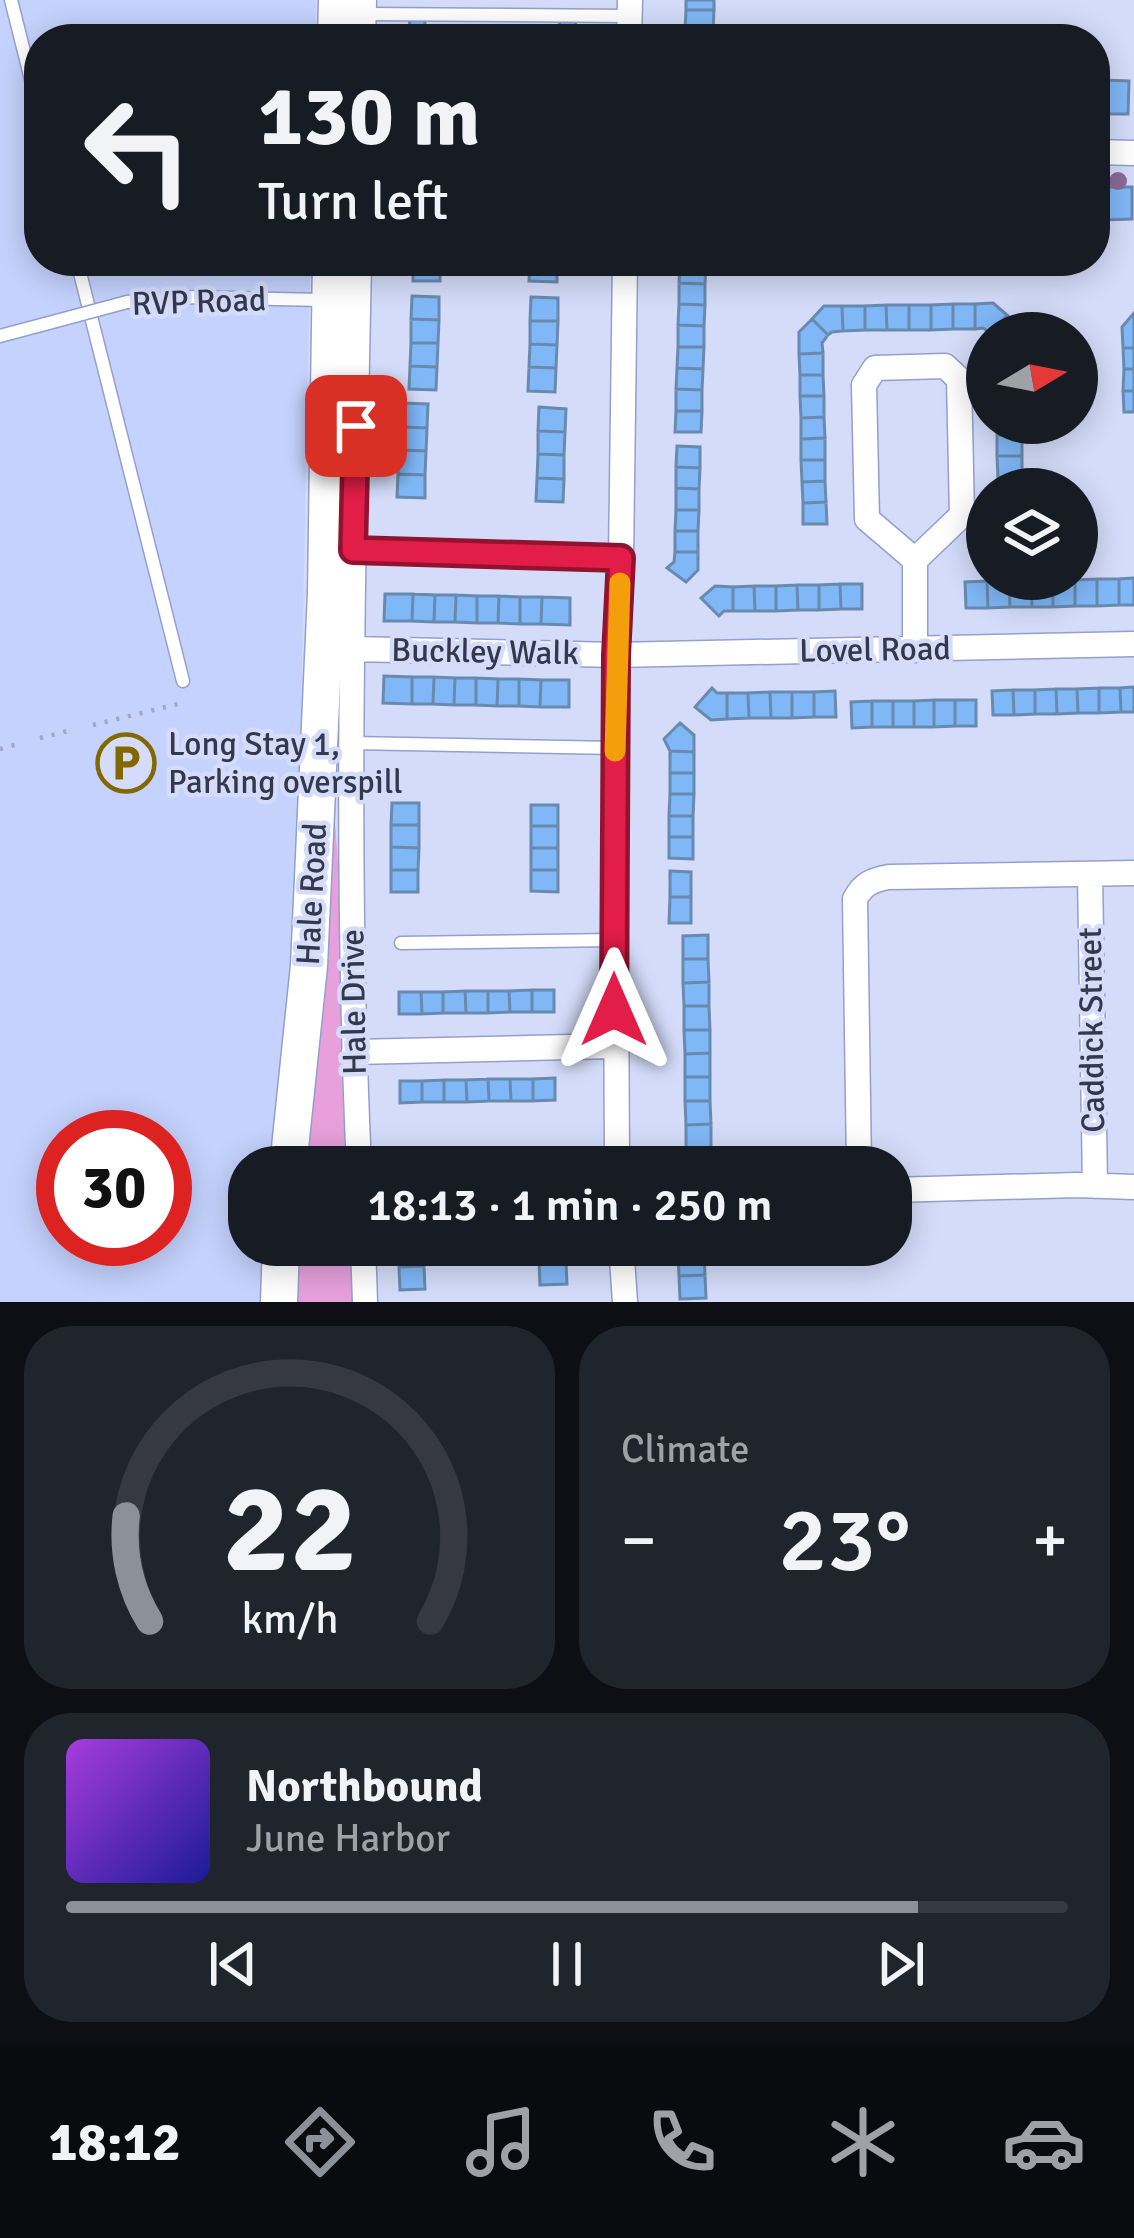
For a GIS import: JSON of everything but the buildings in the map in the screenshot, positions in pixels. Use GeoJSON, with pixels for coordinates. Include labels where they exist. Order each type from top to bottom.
{"type":"FeatureCollection","features":[{"type":"Feature","properties":{"kind":"street","name":"Hale Road"},"geometry":{"type":"LineString","coordinates":[[290,1146],[309,966],[326,593],[331,276]]}},
{"type":"Feature","properties":{"kind":"street","name":"Hale Drive"},"geometry":{"type":"LineString","coordinates":[[358,1146],[350,743],[359,276]]}},
{"type":"Feature","properties":{"kind":"street"},"geometry":{"type":"LineString","coordinates":[[617,1146],[615,748],[625,276]]}},
{"type":"Feature","properties":{"kind":"street"},"geometry":{"type":"LineString","coordinates":[[915,560],[867,519],[864,385],[875,368],[945,366],[959,379],[962,514],[915,560],[915,650]]}},
{"type":"Feature","properties":{"kind":"street","name":"Lovel Road"},"geometry":{"type":"LineString","coordinates":[[616,655],[1134,644]]}},
{"type":"Feature","properties":{"kind":"street","name":"Buckley Walk"},"geometry":{"type":"LineString","coordinates":[[353,649],[616,655]]}},
{"type":"Feature","properties":{"kind":"street"},"geometry":{"type":"LineString","coordinates":[[859,1146],[855,899],[861,887],[874,879],[889,878],[1134,873]]}},
{"type":"Feature","properties":{"kind":"street","name":"Caddick Street"},"geometry":{"type":"LineString","coordinates":[[1090,874],[1095,1186]]}},
{"type":"Feature","properties":{"kind":"street"},"geometry":{"type":"LineString","coordinates":[[354,1052],[614,1046]]}},
{"type":"Feature","properties":{"kind":"street"},"geometry":{"type":"LineString","coordinates":[[912,1190],[1134,1187]]}},
{"type":"Feature","properties":{"kind":"street"},"geometry":{"type":"LineString","coordinates":[[279,1302],[280,1266]]}},
{"type":"Feature","properties":{"kind":"street"},"geometry":{"type":"LineString","coordinates":[[364,1266],[365,1302]]}},
{"type":"Feature","properties":{"kind":"street"},"geometry":{"type":"LineString","coordinates":[[623,1266],[625,1302]]}},
{"type":"Feature","properties":{"kind":"lane"},"geometry":{"type":"LineString","coordinates":[[11,0],[24,52]]}},
{"type":"Feature","properties":{"kind":"lane"},"geometry":{"type":"LineString","coordinates":[[350,18],[630,18]]}},
{"type":"Feature","properties":{"kind":"lane"},"geometry":{"type":"LineString","coordinates":[[81,276],[183,681]]}},
{"type":"Feature","properties":{"kind":"lane","name":"RVP Road"},"geometry":{"type":"LineString","coordinates":[[0,336],[127,302],[195,297],[330,300]]}},
{"type":"Feature","properties":{"kind":"lane"},"geometry":{"type":"LineString","coordinates":[[353,550],[621,558]]}},
{"type":"Feature","properties":{"kind":"lane"},"geometry":{"type":"LineString","coordinates":[[350,743],[615,748]]}},
{"type":"Feature","properties":{"kind":"lane"},"geometry":{"type":"LineString","coordinates":[[401,943],[614,940]]}},
{"type":"Feature","properties":{"kind":"path"},"geometry":{"type":"LineString","coordinates":[[93,725],[178,704]]}},
{"type":"Feature","properties":{"kind":"path"},"geometry":{"type":"LineString","coordinates":[[40,738],[72,730]]}},
{"type":"Feature","properties":{"kind":"path"},"geometry":{"type":"LineString","coordinates":[[0,748],[18,744]]}},
{"type":"Feature","properties":{"kind":"shaded area","name":"Long Stay 1, Parking overspill"},"geometry":{"type":"Polygon","coordinates":[[[0,0],[316,0],[315,24],[24,24],[24,276],[310,276],[297,926],[277,1146],[228,1146],[228,1266],[266,1266],[262,1302],[0,1302],[0,0]]]}},
{"type":"Feature","properties":{"kind":"shaded area"},"geometry":{"type":"Polygon","coordinates":[[[342,435],[335,823],[346,1146],[301,1146],[342,435]]]}},
{"type":"Feature","properties":{"kind":"shaded area"},"geometry":{"type":"Polygon","coordinates":[[[292,1266],[352,1266],[354,1302],[292,1302],[292,1266]]]}},
{"type":"Feature","properties":{"kind":"slow traffic"},"geometry":{"type":"LineString","coordinates":[[615,751],[620,583]]}},
{"type":"Feature","properties":{"kind":"place","name":"Long Stay 1, Parking overspill"},"geometry":{"type":"Point","coordinates":[126,763]}},
{"type":"Feature","properties":{"kind":"route"},"geometry":{"type":"LineString","coordinates":[[356,426],[353,550],[621,558],[614,1010]]}}]}
